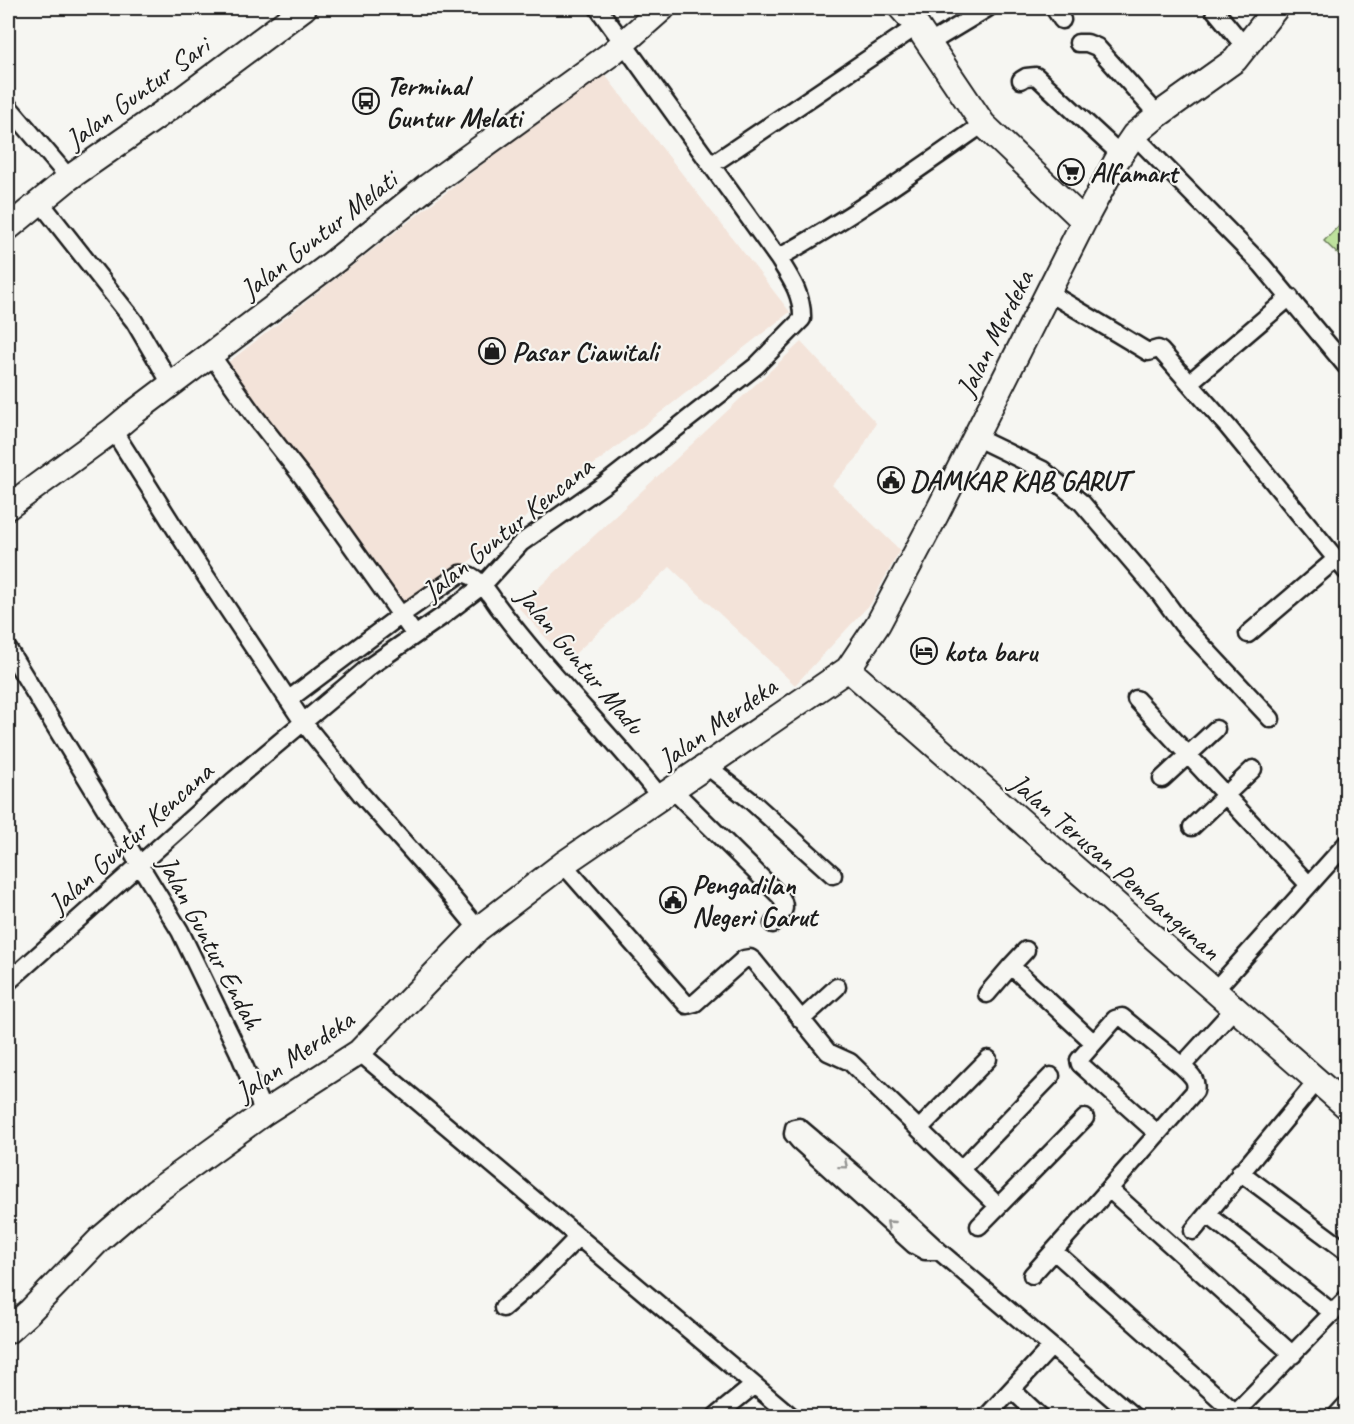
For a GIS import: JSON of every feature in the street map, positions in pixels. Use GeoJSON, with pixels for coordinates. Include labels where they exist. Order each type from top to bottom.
{"type":"FeatureCollection","features":[{"type":"Feature","properties":{"kind":"street","name":"Jalan Guntur Sari"},"geometry":{"type":"LineString","coordinates":[[8,228],[69,178],[178,102],[303,8]]}},
{"type":"Feature","properties":{"kind":"street","name":"Jalan Guntur Kencana"},"geometry":{"type":"LineString","coordinates":[[8,982],[303,722],[369,667],[483,585],[521,543],[605,484],[756,366],[802,319],[802,306],[797,290],[778,258],[598,8]]}},
{"type":"Feature","properties":{"kind":"street","name":"Jalan Guntur Melati"},"geometry":{"type":"LineString","coordinates":[[8,507],[113,430],[276,303],[335,261],[428,186],[496,139],[623,44],[663,8]]}},
{"type":"Feature","properties":{"kind":"street"},"geometry":{"type":"LineString","coordinates":[[901,8],[983,124],[1084,221]]}},
{"type":"Feature","properties":{"kind":"street"},"geometry":{"type":"LineString","coordinates":[[711,165],[922,35],[988,8]]}},
{"type":"Feature","properties":{"kind":"street"},"geometry":{"type":"LineString","coordinates":[[1214,8],[1245,47]]}},
{"type":"Feature","properties":{"kind":"street","name":"Jalan Merdeka"},"geometry":{"type":"LineString","coordinates":[[8,1331],[99,1239],[155,1192],[264,1113],[359,1052],[478,929],[563,864],[848,669],[878,624],[1084,221],[1128,145],[1158,115],[1235,60],[1276,8]]}},
{"type":"Feature","properties":{"kind":"street"},"geometry":{"type":"LineString","coordinates":[[1078,43],[1087,43],[1101,51],[1158,115]]}},
{"type":"Feature","properties":{"kind":"street"},"geometry":{"type":"LineString","coordinates":[[1021,80],[1036,76],[1128,145],[1263,265],[1347,366]]}},
{"type":"Feature","properties":{"kind":"street"},"geometry":{"type":"LineString","coordinates":[[8,106],[69,178]]}},
{"type":"Feature","properties":{"kind":"street"},"geometry":{"type":"LineString","coordinates":[[778,258],[876,199],[983,124]]}},
{"type":"Feature","properties":{"kind":"street"},"geometry":{"type":"LineString","coordinates":[[41,203],[134,321],[171,384]]}},
{"type":"Feature","properties":{"kind":"street"},"geometry":{"type":"LineString","coordinates":[[1048,292],[1148,352],[1158,349],[1161,351],[1228,427],[1341,565],[1248,634]]}},
{"type":"Feature","properties":{"kind":"street"},"geometry":{"type":"LineString","coordinates":[[1189,382],[1290,297]]}},
{"type":"Feature","properties":{"kind":"street"},"geometry":{"type":"LineString","coordinates":[[211,355],[303,478],[415,635]]}},
{"type":"Feature","properties":{"kind":"street"},"geometry":{"type":"LineString","coordinates":[[113,430],[195,560],[303,722],[361,794],[446,889],[478,929]]}},
{"type":"Feature","properties":{"kind":"street"},"geometry":{"type":"LineString","coordinates":[[975,437],[1042,470],[1082,503],[1160,594],[1182,624],[1271,719]]}},
{"type":"Feature","properties":{"kind":"street"},"geometry":{"type":"LineString","coordinates":[[288,700],[460,574],[466,574],[483,585]]}},
{"type":"Feature","properties":{"kind":"street","name":"Jalan Guntur Madu"},"geometry":{"type":"LineString","coordinates":[[483,585],[522,637],[639,770],[780,896],[785,904],[784,909],[772,924]]}},
{"type":"Feature","properties":{"kind":"street","name":"Jalan Guntur Endah"},"geometry":{"type":"LineString","coordinates":[[8,649],[189,947],[238,1051],[264,1113]]}},
{"type":"Feature","properties":{"kind":"street","name":"Jalan Terusan Pembangunan"},"geometry":{"type":"LineString","coordinates":[[848,669],[1347,1106]]}},
{"type":"Feature","properties":{"kind":"street"},"geometry":{"type":"LineString","coordinates":[[1136,699],[1309,885]]}},
{"type":"Feature","properties":{"kind":"street"},"geometry":{"type":"LineString","coordinates":[[1162,779],[1216,729]]}},
{"type":"Feature","properties":{"kind":"street"},"geometry":{"type":"LineString","coordinates":[[707,766],[750,800],[833,875]]}},
{"type":"Feature","properties":{"kind":"street"},"geometry":{"type":"LineString","coordinates":[[1192,827],[1253,769]]}},
{"type":"Feature","properties":{"kind":"street"},"geometry":{"type":"LineString","coordinates":[[1214,991],[1347,844]]}},
{"type":"Feature","properties":{"kind":"street"},"geometry":{"type":"LineString","coordinates":[[563,864],[687,1005],[695,1003],[744,959],[750,958],[754,961],[828,1052],[850,1062],[998,1206]]}},
{"type":"Feature","properties":{"kind":"street"},"geometry":{"type":"LineString","coordinates":[[987,994],[1026,950]]}},
{"type":"Feature","properties":{"kind":"street"},"geometry":{"type":"LineString","coordinates":[[1011,966],[1093,1042]]}},
{"type":"Feature","properties":{"kind":"street"},"geometry":{"type":"LineString","coordinates":[[801,1020],[837,987]]}},
{"type":"Feature","properties":{"kind":"street"},"geometry":{"type":"LineString","coordinates":[[1182,1066],[1234,1009]]}},
{"type":"Feature","properties":{"kind":"street"},"geometry":{"type":"LineString","coordinates":[[1032,1275],[1195,1090],[1197,1085],[1195,1079],[1182,1066],[1122,1017],[1114,1019],[1079,1060],[1080,1064],[1157,1133]]}},
{"type":"Feature","properties":{"kind":"street"},"geometry":{"type":"LineString","coordinates":[[359,1052],[791,1416]]}},
{"type":"Feature","properties":{"kind":"street"},"geometry":{"type":"LineString","coordinates":[[920,1128],[988,1059]]}},
{"type":"Feature","properties":{"kind":"street"},"geometry":{"type":"LineString","coordinates":[[961,1169],[1051,1076]]}},
{"type":"Feature","properties":{"kind":"street"},"geometry":{"type":"LineString","coordinates":[[1193,1231],[1317,1081]]}},
{"type":"Feature","properties":{"kind":"street"},"geometry":{"type":"LineString","coordinates":[[979,1226],[1085,1118]]}},
{"type":"Feature","properties":{"kind":"street"},"geometry":{"type":"LineString","coordinates":[[1240,1172],[1347,1251]]}},
{"type":"Feature","properties":{"kind":"street"},"geometry":{"type":"LineString","coordinates":[[858,1186],[914,1245],[924,1251],[939,1251],[1130,1416]]}},
{"type":"Feature","properties":{"kind":"street"},"geometry":{"type":"LineString","coordinates":[[1109,1189],[1293,1355]]}},
{"type":"Feature","properties":{"kind":"street"},"geometry":{"type":"LineString","coordinates":[[1208,1214],[1333,1313]]}},
{"type":"Feature","properties":{"kind":"street"},"geometry":{"type":"LineString","coordinates":[[503,1308],[537,1280],[578,1237]]}},
{"type":"Feature","properties":{"kind":"street"},"geometry":{"type":"LineString","coordinates":[[1054,1251],[1237,1415],[1347,1299]]}},
{"type":"Feature","properties":{"kind":"street"},"geometry":{"type":"LineString","coordinates":[[987,1416],[1051,1347]]}},
{"type":"Feature","properties":{"kind":"street"},"geometry":{"type":"LineString","coordinates":[[716,1416],[753,1386]]}},
{"type":"Feature","properties":{"kind":"street"},"geometry":{"type":"LineString","coordinates":[[1012,1390],[1040,1416]]}},
{"type":"Feature","properties":{"kind":"street"},"geometry":{"type":"LineString","coordinates":[[1336,1416],[1347,1406]]}},
{"type":"Feature","properties":{"kind":"shaded area","name":"Pasar Ciawitali"},"geometry":{"type":"Polygon","coordinates":[[[602,71],[790,312],[409,608],[221,368],[602,71]]]}},
{"type":"Feature","properties":{"kind":"shaded area","name":"Pasar Ciawitali"},"geometry":{"type":"Polygon","coordinates":[[[801,342],[876,423],[857,458],[832,485],[900,550],[871,603],[795,685],[670,567],[567,661],[518,607],[801,342]]]}},
{"type":"Feature","properties":{"kind":"green space"},"geometry":{"type":"Polygon","coordinates":[[[1346,218],[1346,262],[1324,241],[1346,218]]]}},
{"type":"Feature","properties":{"kind":"place","name":"Terminal Guntur Melati"},"geometry":{"type":"Point","coordinates":[366,101]}},
{"type":"Feature","properties":{"kind":"place","name":"Alfamart"},"geometry":{"type":"Point","coordinates":[1071,172]}},
{"type":"Feature","properties":{"kind":"place","name":"Pasar Ciawitali"},"geometry":{"type":"Point","coordinates":[492,351]}},
{"type":"Feature","properties":{"kind":"place","name":"DAMKAR KAB GARUT"},"geometry":{"type":"Point","coordinates":[891,480]}},
{"type":"Feature","properties":{"kind":"place","name":"kota baru"},"geometry":{"type":"Point","coordinates":[924,651]}},
{"type":"Feature","properties":{"kind":"place","name":"Pengadilan Negeri Garut"},"geometry":{"type":"Point","coordinates":[673,900]}}]}
